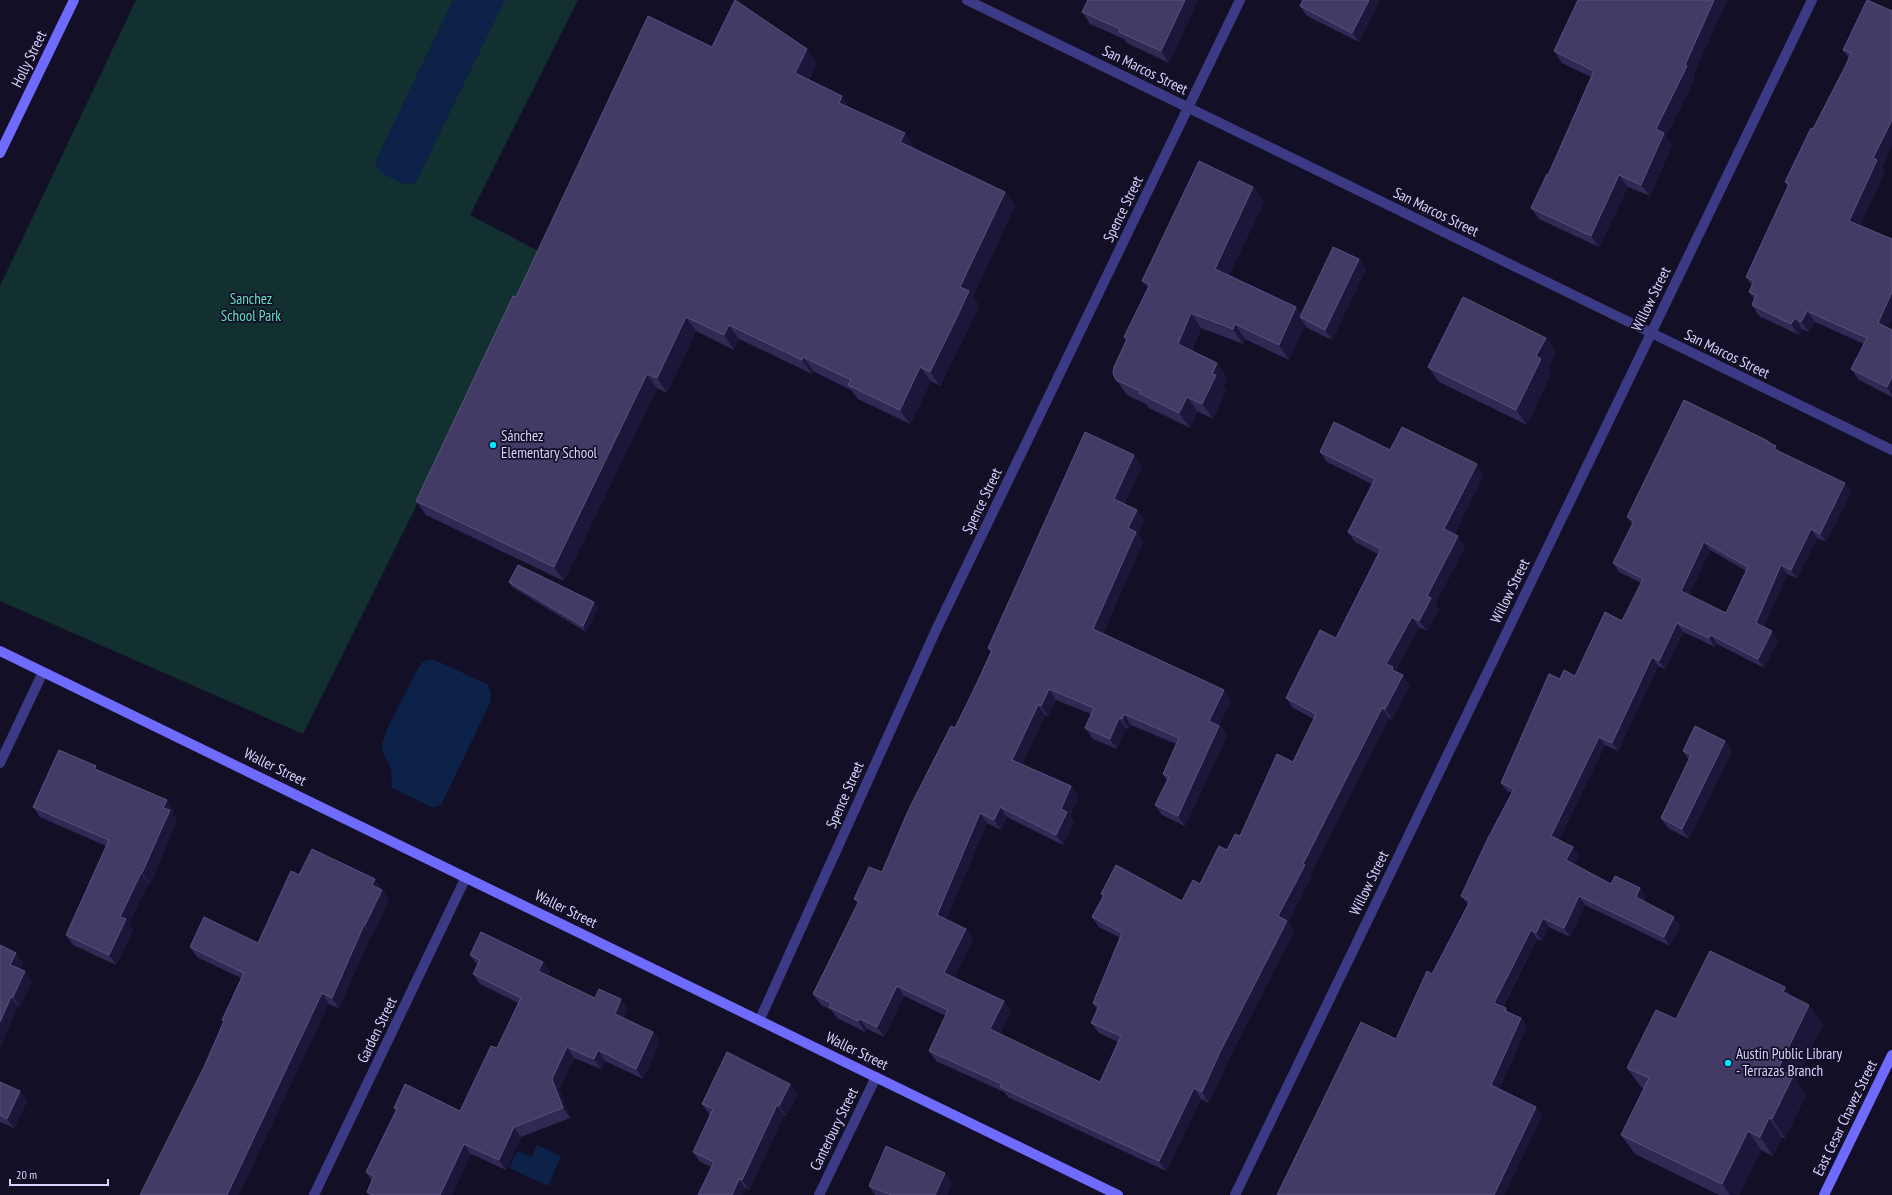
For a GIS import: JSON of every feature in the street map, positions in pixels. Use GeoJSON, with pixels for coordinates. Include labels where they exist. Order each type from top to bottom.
{"type":"FeatureCollection","features":[{"type":"Feature","properties":{"kind":"street","name":"Holly Street"},"geometry":{"type":"LineString","coordinates":[[0,153],[74,0]]}},
{"type":"Feature","properties":{"kind":"street","name":"San Marcos Street"},"geometry":{"type":"LineString","coordinates":[[967,0],[1892,450]]}},
{"type":"Feature","properties":{"kind":"street","name":"Spence Street"},"geometry":{"type":"LineString","coordinates":[[760,1019],[936,630],[1240,0]]}},
{"type":"Feature","properties":{"kind":"street","name":"Willow Street"},"geometry":{"type":"LineString","coordinates":[[1235,1195],[1812,0]]}},
{"type":"Feature","properties":{"kind":"street","name":"Waller Street"},"geometry":{"type":"LineString","coordinates":[[0,651],[466,878],[760,1019],[1118,1195]]}},
{"type":"Feature","properties":{"kind":"street"},"geometry":{"type":"LineString","coordinates":[[0,763],[43,672]]}},
{"type":"Feature","properties":{"kind":"street","name":"Garden Street"},"geometry":{"type":"LineString","coordinates":[[314,1195],[466,878]]}},
{"type":"Feature","properties":{"kind":"street","name":"East Cesar Chavez Street"},"geometry":{"type":"LineString","coordinates":[[1824,1195],[1892,1055]]}},
{"type":"Feature","properties":{"kind":"street","name":"Canterbury Street"},"geometry":{"type":"LineString","coordinates":[[819,1195],[876,1077]]}},
{"type":"Feature","properties":{"kind":"green space","name":"Sanchez School Park"},"geometry":{"type":"Polygon","coordinates":[[[136,0],[578,0],[470,215],[542,253],[303,734],[0,601],[0,286],[136,0]]]}},
{"type":"Feature","properties":{"kind":"water"},"geometry":{"type":"Polygon","coordinates":[[[453,0],[505,0],[416,182],[412,184],[402,183],[379,171],[375,162],[453,0]]]}},
{"type":"Feature","properties":{"kind":"water"},"geometry":{"type":"Polygon","coordinates":[[[427,660],[435,660],[487,684],[491,693],[490,703],[441,805],[432,807],[392,788],[391,769],[383,752],[382,745],[386,731],[416,672],[422,663],[427,660]]]}},
{"type":"Feature","properties":{"kind":"water"},"geometry":{"type":"Polygon","coordinates":[[[537,1145],[561,1156],[548,1186],[509,1168],[517,1151],[532,1157],[537,1145]]]}},
{"type":"Feature","properties":{"kind":"building"},"geometry":{"type":"Polygon","coordinates":[[[735,0],[807,49],[795,73],[842,96],[839,103],[905,133],[900,142],[1005,192],[960,287],[969,291],[957,317],[930,372],[920,367],[900,410],[848,385],[851,380],[803,357],[802,360],[729,325],[724,335],[686,317],[657,378],[647,374],[554,567],[416,501],[513,296],[516,297],[648,16],[712,47],[735,0]]]}},
{"type":"Feature","properties":{"kind":"building"},"geometry":{"type":"Polygon","coordinates":[[[1088,0],[1185,0],[1161,51],[1119,32],[1120,29],[1082,12],[1088,0]]]}},
{"type":"Feature","properties":{"kind":"building"},"geometry":{"type":"Polygon","coordinates":[[[1303,0],[1369,0],[1352,33],[1300,6],[1303,0]]]}},
{"type":"Feature","properties":{"kind":"building"},"geometry":{"type":"Polygon","coordinates":[[[1578,0],[1714,0],[1685,65],[1687,66],[1656,129],[1664,133],[1641,185],[1619,175],[1591,236],[1531,208],[1547,174],[1548,175],[1594,71],[1554,51],[1578,0]]]}},
{"type":"Feature","properties":{"kind":"building"},"geometry":{"type":"Polygon","coordinates":[[[1867,0],[1892,11],[1892,120],[1873,158],[1877,160],[1849,221],[1892,239],[1892,292],[1878,323],[1892,330],[1892,377],[1887,387],[1851,369],[1867,338],[1807,311],[1801,322],[1795,318],[1791,324],[1752,305],[1756,295],[1749,292],[1754,281],[1746,277],[1789,184],[1785,182],[1811,128],[1813,129],[1846,65],[1851,53],[1843,50],[1867,0]]]}},
{"type":"Feature","properties":{"kind":"building"},"geometry":{"type":"Polygon","coordinates":[[[1199,161],[1253,187],[1215,269],[1296,307],[1279,345],[1235,324],[1233,329],[1191,313],[1178,344],[1217,363],[1212,374],[1216,375],[1202,404],[1187,397],[1179,413],[1139,393],[1140,391],[1116,380],[1113,373],[1114,367],[1127,339],[1124,337],[1150,284],[1142,281],[1199,161]]]}},
{"type":"Feature","properties":{"kind":"building"},"geometry":{"type":"Polygon","coordinates":[[[1333,247],[1359,259],[1325,330],[1300,317],[1333,247]]]}},
{"type":"Feature","properties":{"kind":"building"},"geometry":{"type":"Polygon","coordinates":[[[1463,297],[1546,338],[1536,356],[1541,359],[1516,410],[1428,367],[1463,297]]]}},
{"type":"Feature","properties":{"kind":"building"},"geometry":{"type":"Polygon","coordinates":[[[1684,400],[1768,441],[1776,446],[1774,449],[1845,483],[1820,534],[1811,529],[1791,570],[1781,565],[1756,623],[1772,631],[1758,659],[1711,635],[1709,638],[1677,623],[1659,661],[1652,657],[1612,743],[1599,737],[1551,836],[1573,847],[1566,860],[1611,884],[1615,876],[1640,888],[1636,897],[1674,917],[1664,937],[1579,896],[1564,928],[1543,918],[1536,933],[1531,930],[1494,1003],[1506,1008],[1505,1011],[1521,1018],[1491,1085],[1536,1107],[1494,1195],[1277,1195],[1361,1022],[1396,1039],[1427,971],[1432,974],[1470,901],[1461,896],[1488,838],[1514,789],[1501,783],[1549,674],[1560,679],[1564,670],[1575,676],[1605,612],[1622,621],[1643,579],[1613,563],[1634,521],[1627,517],[1684,400]],[[1704,542],[1681,591],[1726,613],[1748,567],[1704,542]]]}},
{"type":"Feature","properties":{"kind":"building"},"geometry":{"type":"Polygon","coordinates":[[[1334,422],[1390,450],[1402,427],[1477,464],[1444,529],[1458,536],[1427,596],[1431,598],[1419,621],[1412,617],[1386,664],[1393,667],[1392,670],[1403,675],[1385,709],[1382,708],[1303,864],[1305,865],[1278,916],[1287,921],[1220,1052],[1202,1092],[1194,1088],[1159,1161],[1000,1087],[1002,1084],[929,1051],[948,1010],[897,986],[877,1027],[860,1019],[858,1021],[829,1007],[831,1003],[813,994],[859,901],[854,899],[869,867],[882,872],[908,811],[951,726],[955,728],[977,683],[992,650],[988,648],[1085,432],[1134,455],[1114,499],[1137,510],[1128,528],[1136,532],[1093,629],[1224,690],[1209,721],[1219,726],[1178,816],[1155,805],[1169,777],[1163,774],[1179,738],[1124,714],[1122,719],[1119,718],[1110,739],[1085,728],[1094,708],[1049,689],[1041,706],[1038,705],[1012,760],[1071,786],[1061,809],[1067,812],[1056,835],[1000,807],[994,820],[980,813],[937,915],[966,929],[944,973],[1004,1001],[990,1029],[1100,1082],[1121,1036],[1091,1023],[1099,1006],[1093,1003],[1122,933],[1092,917],[1104,895],[1101,894],[1116,865],[1182,901],[1193,880],[1200,884],[1219,846],[1227,850],[1235,834],[1240,836],[1277,754],[1293,762],[1316,714],[1286,698],[1320,630],[1336,638],[1381,549],[1348,532],[1375,479],[1320,452],[1334,422]]]}},
{"type":"Feature","properties":{"kind":"building"},"geometry":{"type":"Polygon","coordinates":[[[518,565],[594,602],[583,626],[509,582],[518,565]]]}},
{"type":"Feature","properties":{"kind":"building"},"geometry":{"type":"Polygon","coordinates":[[[1695,726],[1725,741],[1682,829],[1661,818],[1691,755],[1683,751],[1695,726]]]}},
{"type":"Feature","properties":{"kind":"building"},"geometry":{"type":"Polygon","coordinates":[[[59,750],[96,766],[95,769],[167,800],[163,808],[170,810],[142,873],[120,917],[126,919],[109,955],[66,935],[109,840],[33,807],[59,750]]]}},
{"type":"Feature","properties":{"kind":"building"},"geometry":{"type":"Polygon","coordinates":[[[312,849],[375,879],[372,885],[382,890],[364,925],[332,998],[322,993],[227,1195],[140,1195],[204,1067],[224,1021],[222,1020],[244,973],[190,947],[204,917],[258,943],[291,871],[299,875],[312,849]]]}},
{"type":"Feature","properties":{"kind":"building"},"geometry":{"type":"Polygon","coordinates":[[[481,932],[543,962],[538,971],[595,998],[599,989],[621,999],[615,1014],[653,1032],[636,1069],[598,1050],[594,1059],[567,1047],[552,1079],[563,1108],[514,1127],[499,1160],[464,1144],[440,1195],[372,1195],[367,1192],[374,1176],[366,1172],[397,1109],[394,1108],[405,1084],[460,1111],[491,1046],[497,1048],[521,998],[473,974],[480,960],[470,955],[481,932]]]}},
{"type":"Feature","properties":{"kind":"building"},"geometry":{"type":"Polygon","coordinates":[[[0,945],[16,953],[10,965],[25,971],[0,1022],[0,945]]]}},
{"type":"Feature","properties":{"kind":"building","name":"Austin Public Library - Terrazas Branch"},"geometry":{"type":"Polygon","coordinates":[[[1710,951],[1785,987],[1783,992],[1809,1005],[1778,1069],[1793,1076],[1772,1119],[1769,1118],[1760,1137],[1748,1131],[1722,1184],[1621,1135],[1649,1078],[1627,1068],[1656,1010],[1676,1019],[1710,951]]]}},
{"type":"Feature","properties":{"kind":"building"},"geometry":{"type":"Polygon","coordinates":[[[727,1052],[790,1084],[779,1106],[777,1105],[742,1180],[739,1179],[732,1195],[698,1195],[714,1162],[693,1152],[713,1109],[702,1104],[727,1052]]]}},
{"type":"Feature","properties":{"kind":"building"},"geometry":{"type":"Polygon","coordinates":[[[0,1082],[20,1091],[7,1119],[0,1115],[0,1082]]]}},
{"type":"Feature","properties":{"kind":"building"},"geometry":{"type":"Polygon","coordinates":[[[886,1146],[945,1173],[935,1195],[891,1195],[869,1186],[886,1146]]]}},
{"type":"Feature","properties":{"kind":"place","name":"Sánchez Elementary School"},"geometry":{"type":"Point","coordinates":[493,445]}},
{"type":"Feature","properties":{"kind":"place","name":"Austin Public Library - Terrazas Branch"},"geometry":{"type":"Point","coordinates":[1728,1063]}}]}
